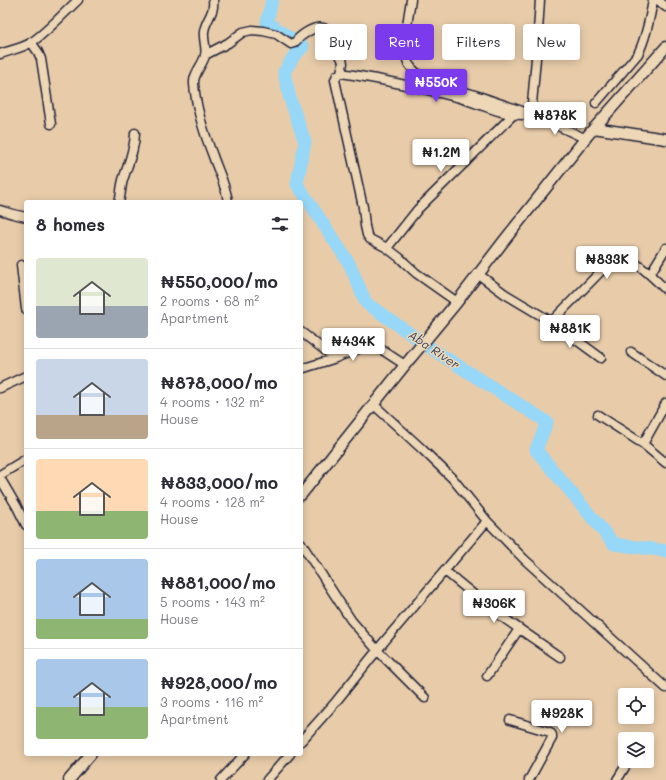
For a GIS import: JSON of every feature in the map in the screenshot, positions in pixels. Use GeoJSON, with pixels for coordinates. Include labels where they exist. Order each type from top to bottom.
{"type":"FeatureCollection","features":[{"type":"Feature","properties":{"kind":"street"},"geometry":{"type":"LineString","coordinates":[[0,54],[22,47],[31,42],[41,35],[78,0]]}},
{"type":"Feature","properties":{"kind":"street"},"geometry":{"type":"LineString","coordinates":[[213,0],[214,6],[212,13],[204,31],[206,47],[205,55],[203,62],[194,77],[194,84],[200,117],[213,156],[224,182],[228,200]]}},
{"type":"Feature","properties":{"kind":"street"},"geometry":{"type":"LineString","coordinates":[[411,0],[405,53],[409,65],[416,72],[435,82],[531,115],[586,138]]}},
{"type":"Feature","properties":{"kind":"street"},"geometry":{"type":"LineString","coordinates":[[531,115],[537,47],[538,0]]}},
{"type":"Feature","properties":{"kind":"street"},"geometry":{"type":"LineString","coordinates":[[596,103],[638,54],[645,36],[653,0]]}},
{"type":"Feature","properties":{"kind":"street"},"geometry":{"type":"LineString","coordinates":[[205,55],[243,32],[252,30],[276,34],[290,44],[294,43],[298,38],[313,29],[319,27],[328,31],[343,64],[341,73],[337,75],[336,80],[367,235],[370,239],[387,248],[416,273],[457,302]]}},
{"type":"Feature","properties":{"kind":"street"},"geometry":{"type":"LineString","coordinates":[[31,42],[41,59],[51,124]]}},
{"type":"Feature","properties":{"kind":"street"},"geometry":{"type":"LineString","coordinates":[[303,492],[404,365],[457,302],[594,128],[666,47]]}},
{"type":"Feature","properties":{"kind":"street"},"geometry":{"type":"LineString","coordinates":[[341,73],[404,84],[513,115],[531,115]]}},
{"type":"Feature","properties":{"kind":"street"},"geometry":{"type":"LineString","coordinates":[[387,248],[418,209],[513,115]]}},
{"type":"Feature","properties":{"kind":"street"},"geometry":{"type":"LineString","coordinates":[[594,128],[666,139]]}},
{"type":"Feature","properties":{"kind":"street"},"geometry":{"type":"LineString","coordinates":[[119,200],[123,181],[133,149],[135,133]]}},
{"type":"Feature","properties":{"kind":"street"},"geometry":{"type":"LineString","coordinates":[[0,210],[24,217]]}},
{"type":"Feature","properties":{"kind":"street"},"geometry":{"type":"LineString","coordinates":[[650,274],[666,248]]}},
{"type":"Feature","properties":{"kind":"street"},"geometry":{"type":"LineString","coordinates":[[552,322],[612,260],[617,258],[622,257],[629,260],[650,274],[666,290]]}},
{"type":"Feature","properties":{"kind":"street"},"geometry":{"type":"LineString","coordinates":[[21,265],[24,291]]}},
{"type":"Feature","properties":{"kind":"street"},"geometry":{"type":"LineString","coordinates":[[478,274],[505,294],[552,322],[600,358]]}},
{"type":"Feature","properties":{"kind":"street"},"geometry":{"type":"LineString","coordinates":[[303,334],[335,358]]}},
{"type":"Feature","properties":{"kind":"street"},"geometry":{"type":"LineString","coordinates":[[303,368],[363,347],[371,346],[386,352],[404,365]]}},
{"type":"Feature","properties":{"kind":"street"},"geometry":{"type":"LineString","coordinates":[[631,352],[666,376]]}},
{"type":"Feature","properties":{"kind":"street"},"geometry":{"type":"LineString","coordinates":[[0,388],[24,377]]}},
{"type":"Feature","properties":{"kind":"street"},"geometry":{"type":"LineString","coordinates":[[643,444],[666,403]]}},
{"type":"Feature","properties":{"kind":"street"},"geometry":{"type":"LineString","coordinates":[[373,404],[453,479],[487,521],[524,559],[666,688]]}},
{"type":"Feature","properties":{"kind":"street"},"geometry":{"type":"LineString","coordinates":[[598,416],[643,444],[666,463]]}},
{"type":"Feature","properties":{"kind":"street"},"geometry":{"type":"LineString","coordinates":[[0,475],[24,460]]}},
{"type":"Feature","properties":{"kind":"street"},"geometry":{"type":"LineString","coordinates":[[0,478],[24,521]]}},
{"type":"Feature","properties":{"kind":"street"},"geometry":{"type":"LineString","coordinates":[[303,740],[487,521]]}},
{"type":"Feature","properties":{"kind":"street"},"geometry":{"type":"LineString","coordinates":[[303,546],[351,620],[377,650],[425,698]]}},
{"type":"Feature","properties":{"kind":"street"},"geometry":{"type":"LineString","coordinates":[[445,571],[495,612],[560,657]]}},
{"type":"Feature","properties":{"kind":"street"},"geometry":{"type":"LineString","coordinates":[[487,676],[519,629]]}},
{"type":"Feature","properties":{"kind":"street"},"geometry":{"type":"LineString","coordinates":[[510,720],[550,732],[552,734],[552,738],[528,780]]}},
{"type":"Feature","properties":{"kind":"street"},"geometry":{"type":"LineString","coordinates":[[69,780],[89,756]]}},
{"type":"Feature","properties":{"kind":"street"},"geometry":{"type":"LineString","coordinates":[[221,780],[243,756]]}},
{"type":"Feature","properties":{"kind":"street"},"geometry":{"type":"LineString","coordinates":[[267,780],[288,756]]}},
{"type":"Feature","properties":{"kind":"street"},"geometry":{"type":"LineString","coordinates":[[617,780],[625,768]]}},
{"type":"Feature","properties":{"kind":"waterway","name":"Aba River"},"geometry":{"type":"LineString","coordinates":[[272,0],[267,22],[303,47],[294,56],[284,72],[290,99],[305,142],[297,184],[349,263],[366,303],[432,349],[547,422],[536,450],[614,544],[666,551]]}}]}
